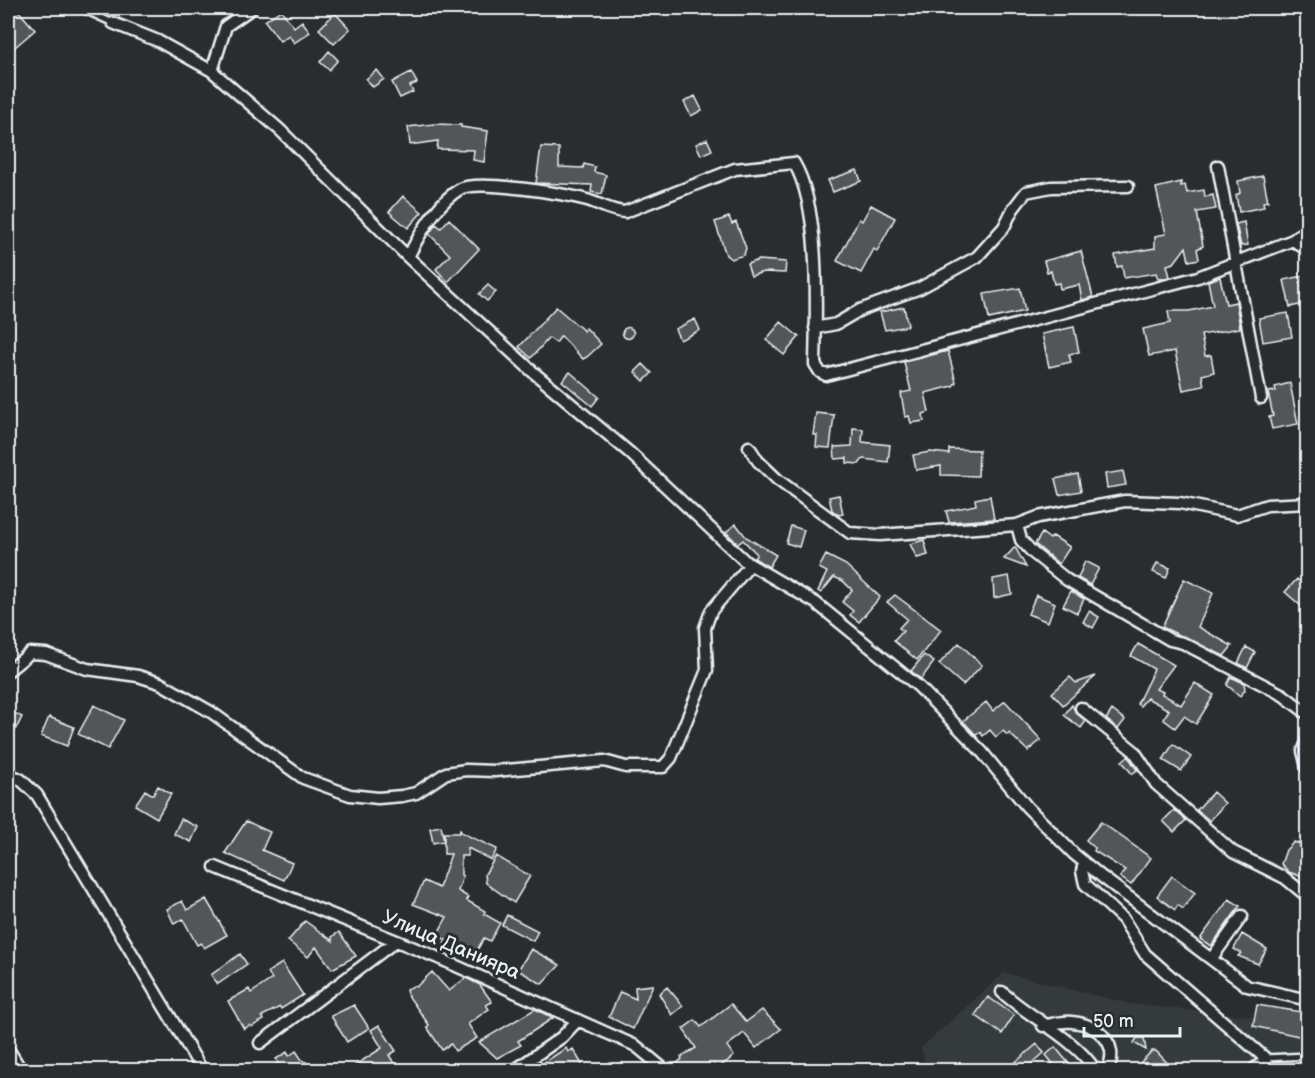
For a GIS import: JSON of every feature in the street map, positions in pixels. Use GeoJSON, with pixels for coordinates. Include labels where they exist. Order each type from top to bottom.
{"type":"FeatureCollection","features":[{"type":"Feature","properties":{"kind":"street"},"geometry":{"type":"LineString","coordinates":[[212,71],[226,26],[252,8]]}},
{"type":"Feature","properties":{"kind":"street"},"geometry":{"type":"LineString","coordinates":[[113,23],[158,40],[212,71],[280,130],[408,257],[533,372],[630,453],[750,565],[816,603],[919,687],[981,752],[1027,807],[1084,862],[1190,945],[1212,958],[1247,986],[1308,1000]]}},
{"type":"Feature","properties":{"kind":"street"},"geometry":{"type":"LineString","coordinates":[[408,257],[419,236],[443,204],[462,187],[483,185],[555,194],[588,200],[611,211],[625,212],[735,169],[794,163],[803,178],[816,264],[815,364],[820,372],[826,375],[1198,278],[1293,240],[1308,228]]}},
{"type":"Feature","properties":{"kind":"street"},"geometry":{"type":"LineString","coordinates":[[1218,166],[1261,398]]}},
{"type":"Feature","properties":{"kind":"street"},"geometry":{"type":"LineString","coordinates":[[815,328],[836,324],[860,310],[920,288],[977,257],[1004,227],[1012,208],[1026,192],[1051,187],[1128,186]]}},
{"type":"Feature","properties":{"kind":"street"},"geometry":{"type":"LineString","coordinates":[[1293,240],[1308,251]]}},
{"type":"Feature","properties":{"kind":"street"},"geometry":{"type":"LineString","coordinates":[[749,447],[758,461],[778,480],[850,533],[880,535],[1017,525],[1038,517],[1125,501],[1180,503],[1237,515],[1267,505],[1308,503]]}},
{"type":"Feature","properties":{"kind":"street"},"geometry":{"type":"LineString","coordinates":[[1017,525],[1021,540],[1033,553],[1067,580],[1170,640],[1183,643],[1283,695],[1308,714]]}},
{"type":"Feature","properties":{"kind":"street"},"geometry":{"type":"LineString","coordinates":[[8,672],[30,653],[46,654],[87,669],[138,676],[160,683],[211,712],[303,778],[350,795],[378,798],[416,793],[446,773],[466,770],[506,770],[604,761],[635,767],[663,767],[671,758],[708,670],[705,628],[711,610],[750,565]]}},
{"type":"Feature","properties":{"kind":"street"},"geometry":{"type":"LineString","coordinates":[[1081,708],[1134,751],[1156,784],[1233,852],[1285,878],[1308,897]]}},
{"type":"Feature","properties":{"kind":"street"},"geometry":{"type":"LineString","coordinates":[[1308,740],[1303,751],[1308,771]]}},
{"type":"Feature","properties":{"kind":"street"},"geometry":{"type":"LineString","coordinates":[[8,774],[20,779],[37,795],[202,1071]]}},
{"type":"Feature","properties":{"kind":"street"},"geometry":{"type":"LineString","coordinates":[[1084,862],[1082,871],[1085,884],[1123,919],[1145,954],[1265,1058]]}},
{"type":"Feature","properties":{"kind":"street","name":"Улица Данияра"},"geometry":{"type":"LineString","coordinates":[[215,867],[396,941],[636,1046],[665,1071]]}},
{"type":"Feature","properties":{"kind":"street"},"geometry":{"type":"LineString","coordinates":[[1212,958],[1242,916]]}},
{"type":"Feature","properties":{"kind":"street"},"geometry":{"type":"LineString","coordinates":[[260,1043],[396,941]]}},
{"type":"Feature","properties":{"kind":"street"},"geometry":{"type":"LineString","coordinates":[[1002,992],[1043,1026],[1087,1057],[1095,1071]]}},
{"type":"Feature","properties":{"kind":"street"},"geometry":{"type":"LineString","coordinates":[[515,1071],[562,1037],[578,1020]]}},
{"type":"Feature","properties":{"kind":"street"},"geometry":{"type":"LineString","coordinates":[[1043,1026],[1072,1022],[1094,1027],[1110,1044],[1112,1061],[1107,1071]]}},
{"type":"Feature","properties":{"kind":"street"},"geometry":{"type":"LineString","coordinates":[[8,1049],[21,1071]]}},
{"type":"Feature","properties":{"kind":"lane"},"geometry":{"type":"LineString","coordinates":[[80,8],[113,23]]}},
{"type":"Feature","properties":{"kind":"lane"},"geometry":{"type":"LineString","coordinates":[[1248,1071],[1265,1058],[1308,1056]]}},
{"type":"Feature","properties":{"kind":"lane"},"geometry":{"type":"LineString","coordinates":[[1265,1058],[1274,1071]]}},
{"type":"Feature","properties":{"kind":"shaded area"},"geometry":{"type":"Polygon","coordinates":[[[1004,973],[1130,1004],[1307,1022],[1307,1070],[927,1070],[921,1048],[1004,973]]]}},
{"type":"Feature","properties":{"kind":"building"},"geometry":{"type":"Polygon","coordinates":[[[8,8],[16,8],[35,30],[8,53],[8,8]]]}},
{"type":"Feature","properties":{"kind":"building"},"geometry":{"type":"Polygon","coordinates":[[[281,10],[294,27],[302,21],[310,32],[294,43],[289,35],[280,41],[265,21],[281,10]]]}},
{"type":"Feature","properties":{"kind":"building"},"geometry":{"type":"Polygon","coordinates":[[[335,13],[350,29],[334,44],[319,29],[335,13]]]}},
{"type":"Feature","properties":{"kind":"building"},"geometry":{"type":"Polygon","coordinates":[[[329,51],[338,60],[329,70],[320,62],[329,51]]]}},
{"type":"Feature","properties":{"kind":"building"},"geometry":{"type":"Polygon","coordinates":[[[377,70],[384,79],[373,87],[366,79],[377,70]]]}},
{"type":"Feature","properties":{"kind":"building"},"geometry":{"type":"Polygon","coordinates":[[[411,72],[417,83],[410,86],[413,92],[400,98],[392,82],[411,72]]]}},
{"type":"Feature","properties":{"kind":"building"},"geometry":{"type":"Polygon","coordinates":[[[695,96],[702,110],[691,116],[684,102],[695,96]]]}},
{"type":"Feature","properties":{"kind":"building"},"geometry":{"type":"Polygon","coordinates":[[[435,124],[461,125],[461,127],[488,131],[484,162],[473,160],[474,150],[437,149],[438,141],[410,145],[408,127],[435,124]]]}},
{"type":"Feature","properties":{"kind":"building"},"geometry":{"type":"Polygon","coordinates":[[[707,139],[712,150],[701,155],[696,144],[707,139]]]}},
{"type":"Feature","properties":{"kind":"building"},"geometry":{"type":"Polygon","coordinates":[[[541,147],[559,148],[559,167],[583,168],[584,164],[595,167],[594,172],[606,175],[602,194],[591,192],[592,185],[536,183],[541,147]]]}},
{"type":"Feature","properties":{"kind":"building"},"geometry":{"type":"Polygon","coordinates":[[[857,170],[861,181],[833,192],[828,180],[857,170]]]}},
{"type":"Feature","properties":{"kind":"building"},"geometry":{"type":"Polygon","coordinates":[[[1263,176],[1268,201],[1263,202],[1264,207],[1239,212],[1236,195],[1240,193],[1238,181],[1263,176]]]}},
{"type":"Feature","properties":{"kind":"building"},"geometry":{"type":"Polygon","coordinates":[[[1181,182],[1181,186],[1185,185],[1187,193],[1204,190],[1205,197],[1213,195],[1216,209],[1197,212],[1203,246],[1197,249],[1199,259],[1189,261],[1186,247],[1174,263],[1167,265],[1170,277],[1158,279],[1156,273],[1124,278],[1122,266],[1117,267],[1115,255],[1155,248],[1155,236],[1166,234],[1156,188],[1181,182]]]}},
{"type":"Feature","properties":{"kind":"building"},"geometry":{"type":"Polygon","coordinates":[[[403,196],[422,212],[408,228],[389,212],[403,196]]]}},
{"type":"Feature","properties":{"kind":"building"},"geometry":{"type":"Polygon","coordinates":[[[871,205],[895,218],[877,251],[874,249],[861,273],[837,261],[859,219],[862,221],[871,205]]]}},
{"type":"Feature","properties":{"kind":"building"},"geometry":{"type":"Polygon","coordinates":[[[729,217],[732,224],[736,222],[746,248],[744,255],[731,259],[726,255],[715,222],[729,217]]]}},
{"type":"Feature","properties":{"kind":"building"},"geometry":{"type":"Polygon","coordinates":[[[449,219],[479,249],[448,282],[436,269],[450,255],[429,234],[436,224],[441,228],[449,219]]]}},
{"type":"Feature","properties":{"kind":"building"},"geometry":{"type":"Polygon","coordinates":[[[1244,222],[1248,245],[1241,246],[1236,224],[1244,222]]]}},
{"type":"Feature","properties":{"kind":"building"},"geometry":{"type":"Polygon","coordinates":[[[1081,251],[1093,297],[1082,300],[1079,285],[1060,289],[1059,283],[1054,284],[1051,271],[1047,272],[1044,261],[1081,251]]]}},
{"type":"Feature","properties":{"kind":"building"},"geometry":{"type":"Polygon","coordinates":[[[759,260],[786,262],[785,273],[763,272],[751,276],[747,264],[759,260]]]}},
{"type":"Feature","properties":{"kind":"building"},"geometry":{"type":"Polygon","coordinates":[[[1308,275],[1308,303],[1290,307],[1284,280],[1308,275]]]}},
{"type":"Feature","properties":{"kind":"building"},"geometry":{"type":"Polygon","coordinates":[[[1220,277],[1226,304],[1236,302],[1240,328],[1201,335],[1205,356],[1211,355],[1214,372],[1202,375],[1204,386],[1183,390],[1175,351],[1149,356],[1143,329],[1170,323],[1168,311],[1189,311],[1213,306],[1208,281],[1220,277]]]}},
{"type":"Feature","properties":{"kind":"building"},"geometry":{"type":"Polygon","coordinates":[[[488,285],[496,292],[487,301],[479,294],[488,285]]]}},
{"type":"Feature","properties":{"kind":"building"},"geometry":{"type":"Polygon","coordinates":[[[1020,288],[1025,311],[989,319],[984,294],[1020,288]]]}},
{"type":"Feature","properties":{"kind":"building"},"geometry":{"type":"Polygon","coordinates":[[[556,307],[584,331],[586,328],[601,344],[587,357],[583,359],[561,336],[556,343],[549,338],[531,358],[519,347],[556,307]]]}},
{"type":"Feature","properties":{"kind":"building"},"geometry":{"type":"Polygon","coordinates":[[[904,307],[908,326],[885,330],[880,312],[904,307]]]}},
{"type":"Feature","properties":{"kind":"building"},"geometry":{"type":"Polygon","coordinates":[[[1288,313],[1292,337],[1263,342],[1259,318],[1288,313]]]}},
{"type":"Feature","properties":{"kind":"building"},"geometry":{"type":"Polygon","coordinates":[[[695,319],[700,330],[680,340],[675,329],[695,319]]]}},
{"type":"Feature","properties":{"kind":"building"},"geometry":{"type":"Polygon","coordinates":[[[781,322],[799,337],[784,355],[766,340],[781,322]]]}},
{"type":"Feature","properties":{"kind":"building"},"geometry":{"type":"Polygon","coordinates":[[[1074,327],[1079,352],[1069,354],[1071,362],[1049,367],[1042,334],[1074,327]]]}},
{"type":"Feature","properties":{"kind":"building"},"geometry":{"type":"Polygon","coordinates":[[[628,328],[632,329],[632,337],[628,338],[624,337],[623,333],[624,329],[628,328]]]}},
{"type":"Feature","properties":{"kind":"building"},"geometry":{"type":"Polygon","coordinates":[[[948,351],[956,382],[953,386],[925,393],[929,412],[923,414],[924,421],[911,423],[909,416],[905,417],[901,393],[911,391],[904,362],[948,351]]]}},
{"type":"Feature","properties":{"kind":"building"},"geometry":{"type":"Polygon","coordinates":[[[643,364],[652,373],[644,381],[635,372],[643,364]]]}},
{"type":"Feature","properties":{"kind":"building"},"geometry":{"type":"Polygon","coordinates":[[[570,372],[599,397],[592,406],[562,381],[570,372]]]}},
{"type":"Feature","properties":{"kind":"building"},"geometry":{"type":"Polygon","coordinates":[[[1290,383],[1298,424],[1272,429],[1269,417],[1273,416],[1268,392],[1276,391],[1275,387],[1290,383]]]}},
{"type":"Feature","properties":{"kind":"building"},"geometry":{"type":"Polygon","coordinates":[[[816,413],[834,415],[830,448],[816,447],[817,435],[813,435],[816,413]]]}},
{"type":"Feature","properties":{"kind":"building"},"geometry":{"type":"Polygon","coordinates":[[[853,428],[863,429],[862,442],[890,445],[888,462],[863,459],[859,464],[847,463],[847,458],[835,459],[834,447],[852,446],[853,428]]]}},
{"type":"Feature","properties":{"kind":"building"},"geometry":{"type":"Polygon","coordinates":[[[949,449],[979,450],[978,476],[941,475],[941,466],[916,470],[913,455],[930,452],[949,454],[949,449]]]}},
{"type":"Feature","properties":{"kind":"building"},"geometry":{"type":"Polygon","coordinates":[[[1123,471],[1126,485],[1107,488],[1105,474],[1123,471]]]}},
{"type":"Feature","properties":{"kind":"building"},"geometry":{"type":"Polygon","coordinates":[[[1078,474],[1081,491],[1059,495],[1055,479],[1078,474]]]}},
{"type":"Feature","properties":{"kind":"building"},"geometry":{"type":"Polygon","coordinates":[[[839,495],[843,514],[839,515],[832,510],[829,497],[839,495]]]}},
{"type":"Feature","properties":{"kind":"building"},"geometry":{"type":"Polygon","coordinates":[[[990,496],[994,519],[949,522],[946,511],[976,505],[975,499],[990,496]]]}},
{"type":"Feature","properties":{"kind":"building"},"geometry":{"type":"Polygon","coordinates":[[[736,524],[746,537],[776,555],[769,567],[754,558],[757,554],[743,540],[738,544],[726,532],[736,524]]]}},
{"type":"Feature","properties":{"kind":"building"},"geometry":{"type":"Polygon","coordinates":[[[791,526],[804,530],[799,547],[786,543],[791,526]]]}},
{"type":"Feature","properties":{"kind":"building"},"geometry":{"type":"Polygon","coordinates":[[[1042,533],[1050,539],[1053,536],[1070,547],[1059,564],[1035,544],[1042,533]]]}},
{"type":"Feature","properties":{"kind":"building"},"geometry":{"type":"Polygon","coordinates":[[[924,540],[928,555],[917,558],[910,544],[924,540]]]}},
{"type":"Feature","properties":{"kind":"building"},"geometry":{"type":"Polygon","coordinates":[[[1015,547],[1026,567],[1004,559],[1015,547]]]}},
{"type":"Feature","properties":{"kind":"building"},"geometry":{"type":"Polygon","coordinates":[[[826,555],[846,565],[880,597],[859,622],[850,615],[853,611],[842,602],[852,590],[843,581],[834,577],[821,593],[818,591],[827,572],[819,568],[826,555]]]}},
{"type":"Feature","properties":{"kind":"building"},"geometry":{"type":"Polygon","coordinates":[[[1085,561],[1099,568],[1090,585],[1078,578],[1085,561]]]}},
{"type":"Feature","properties":{"kind":"building"},"geometry":{"type":"Polygon","coordinates":[[[1157,563],[1170,568],[1166,578],[1153,572],[1157,563]]]}},
{"type":"Feature","properties":{"kind":"building"},"geometry":{"type":"Polygon","coordinates":[[[1009,576],[1012,594],[994,598],[993,579],[1009,576]]]}},
{"type":"Feature","properties":{"kind":"building"},"geometry":{"type":"Polygon","coordinates":[[[1184,579],[1213,593],[1198,627],[1232,646],[1224,656],[1162,627],[1184,579]]]}},
{"type":"Feature","properties":{"kind":"building"},"geometry":{"type":"Polygon","coordinates":[[[1297,579],[1308,589],[1308,612],[1285,592],[1297,579]]]}},
{"type":"Feature","properties":{"kind":"building"},"geometry":{"type":"Polygon","coordinates":[[[1071,591],[1084,599],[1077,613],[1063,606],[1071,591]]]}},
{"type":"Feature","properties":{"kind":"building"},"geometry":{"type":"Polygon","coordinates":[[[895,595],[941,630],[917,660],[894,641],[903,631],[899,628],[907,619],[887,602],[895,595]]]}},
{"type":"Feature","properties":{"kind":"building"},"geometry":{"type":"Polygon","coordinates":[[[1036,595],[1055,603],[1048,622],[1028,614],[1036,595]]]}},
{"type":"Feature","properties":{"kind":"building"},"geometry":{"type":"Polygon","coordinates":[[[1089,611],[1099,617],[1093,628],[1083,622],[1089,611]]]}},
{"type":"Feature","properties":{"kind":"building"},"geometry":{"type":"Polygon","coordinates":[[[959,643],[982,665],[963,685],[939,664],[959,643]]]}},
{"type":"Feature","properties":{"kind":"building"},"geometry":{"type":"Polygon","coordinates":[[[1138,644],[1174,665],[1156,689],[1163,692],[1162,694],[1181,705],[1195,683],[1214,695],[1196,724],[1184,716],[1175,728],[1163,719],[1169,710],[1147,698],[1140,706],[1137,704],[1154,669],[1131,656],[1138,644]]]}},
{"type":"Feature","properties":{"kind":"building"},"geometry":{"type":"Polygon","coordinates":[[[1246,647],[1255,652],[1247,668],[1238,663],[1246,647]]]}},
{"type":"Feature","properties":{"kind":"building"},"geometry":{"type":"Polygon","coordinates":[[[924,655],[934,662],[921,679],[911,671],[924,655]]]}},
{"type":"Feature","properties":{"kind":"building"},"geometry":{"type":"Polygon","coordinates":[[[1096,676],[1063,705],[1052,693],[1070,677],[1076,683],[1096,676]]]}},
{"type":"Feature","properties":{"kind":"building"},"geometry":{"type":"Polygon","coordinates":[[[1231,677],[1244,683],[1245,690],[1240,696],[1227,685],[1231,677]]]}},
{"type":"Feature","properties":{"kind":"building"},"geometry":{"type":"Polygon","coordinates":[[[1005,701],[1041,740],[1028,751],[1009,733],[1007,735],[1003,731],[996,737],[990,730],[983,736],[980,732],[976,735],[963,721],[986,702],[993,711],[1005,701]]]}},
{"type":"Feature","properties":{"kind":"building"},"geometry":{"type":"Polygon","coordinates":[[[94,705],[124,720],[108,749],[78,734],[94,705]]]}},
{"type":"Feature","properties":{"kind":"building"},"geometry":{"type":"Polygon","coordinates":[[[1072,705],[1076,713],[1086,721],[1081,728],[1064,715],[1072,705]]]}},
{"type":"Feature","properties":{"kind":"building"},"geometry":{"type":"Polygon","coordinates":[[[8,710],[22,717],[8,745],[8,710]]]}},
{"type":"Feature","properties":{"kind":"building"},"geometry":{"type":"Polygon","coordinates":[[[1112,710],[1125,720],[1118,729],[1106,719],[1112,710]]]}},
{"type":"Feature","properties":{"kind":"building"},"geometry":{"type":"Polygon","coordinates":[[[49,717],[74,727],[67,746],[41,736],[49,717]]]}},
{"type":"Feature","properties":{"kind":"building"},"geometry":{"type":"Polygon","coordinates":[[[1173,744],[1191,757],[1181,771],[1163,760],[1173,744]]]}},
{"type":"Feature","properties":{"kind":"building"},"geometry":{"type":"Polygon","coordinates":[[[1128,756],[1137,770],[1132,774],[1122,761],[1128,756]]]}},
{"type":"Feature","properties":{"kind":"building"},"geometry":{"type":"Polygon","coordinates":[[[158,786],[171,794],[157,818],[135,805],[145,790],[153,795],[158,786]]]}},
{"type":"Feature","properties":{"kind":"building"},"geometry":{"type":"Polygon","coordinates":[[[1213,792],[1225,803],[1210,821],[1197,810],[1213,792]]]}},
{"type":"Feature","properties":{"kind":"building"},"geometry":{"type":"Polygon","coordinates":[[[1174,810],[1186,820],[1174,832],[1163,821],[1174,810]]]}},
{"type":"Feature","properties":{"kind":"building"},"geometry":{"type":"Polygon","coordinates":[[[181,819],[198,827],[191,842],[174,834],[181,819]]]}},
{"type":"Feature","properties":{"kind":"building"},"geometry":{"type":"Polygon","coordinates":[[[246,821],[270,832],[262,850],[292,863],[284,880],[225,853],[246,821]]]}},
{"type":"Feature","properties":{"kind":"building"},"geometry":{"type":"Polygon","coordinates":[[[1101,822],[1151,858],[1131,885],[1120,877],[1125,870],[1094,851],[1095,848],[1086,840],[1101,822]]]}},
{"type":"Feature","properties":{"kind":"building"},"geometry":{"type":"Polygon","coordinates":[[[441,826],[444,841],[433,843],[430,828],[441,826]]]}},
{"type":"Feature","properties":{"kind":"building"},"geometry":{"type":"Polygon","coordinates":[[[460,830],[497,849],[491,860],[468,848],[468,856],[461,856],[461,875],[463,876],[458,891],[468,897],[466,900],[485,911],[484,914],[500,923],[490,941],[484,938],[472,959],[444,944],[446,940],[437,935],[447,917],[413,904],[424,881],[439,888],[451,854],[444,854],[444,833],[459,833],[460,830]]]}},
{"type":"Feature","properties":{"kind":"building"},"geometry":{"type":"Polygon","coordinates":[[[1294,842],[1308,846],[1308,879],[1289,872],[1281,864],[1286,850],[1294,842]]]}},
{"type":"Feature","properties":{"kind":"building"},"geometry":{"type":"Polygon","coordinates":[[[496,856],[530,876],[514,903],[486,883],[485,874],[496,856]]]}},
{"type":"Feature","properties":{"kind":"building"},"geometry":{"type":"Polygon","coordinates":[[[1172,876],[1195,893],[1183,909],[1178,905],[1175,910],[1157,896],[1172,876]]]}},
{"type":"Feature","properties":{"kind":"building"},"geometry":{"type":"Polygon","coordinates":[[[206,899],[227,935],[204,948],[201,943],[197,945],[183,919],[174,924],[167,909],[182,901],[187,910],[206,899]]]}},
{"type":"Feature","properties":{"kind":"building"},"geometry":{"type":"Polygon","coordinates":[[[1229,899],[1240,906],[1211,946],[1200,939],[1229,899]]]}},
{"type":"Feature","properties":{"kind":"building"},"geometry":{"type":"Polygon","coordinates":[[[507,915],[538,931],[533,941],[502,925],[507,915]]]}},
{"type":"Feature","properties":{"kind":"building"},"geometry":{"type":"Polygon","coordinates":[[[305,921],[333,941],[332,937],[339,932],[356,956],[332,969],[316,947],[308,957],[288,941],[305,921]]]}},
{"type":"Feature","properties":{"kind":"building"},"geometry":{"type":"Polygon","coordinates":[[[1242,934],[1267,949],[1258,964],[1238,956],[1241,953],[1234,949],[1242,934]]]}},
{"type":"Feature","properties":{"kind":"building"},"geometry":{"type":"Polygon","coordinates":[[[531,949],[560,965],[542,984],[518,970],[531,949]]]}},
{"type":"Feature","properties":{"kind":"building"},"geometry":{"type":"Polygon","coordinates":[[[240,954],[247,964],[218,984],[211,975],[240,954]]]}},
{"type":"Feature","properties":{"kind":"building"},"geometry":{"type":"Polygon","coordinates":[[[282,963],[303,995],[281,1009],[280,1007],[262,1016],[264,1020],[244,1029],[228,1001],[249,989],[251,993],[272,979],[268,972],[282,963]]]}},
{"type":"Feature","properties":{"kind":"building"},"geometry":{"type":"Polygon","coordinates":[[[432,972],[449,991],[466,978],[480,985],[492,1002],[486,1005],[489,1009],[468,1024],[477,1038],[455,1051],[451,1044],[442,1050],[427,1027],[429,1025],[407,994],[406,990],[413,986],[416,987],[432,972]]]}},
{"type":"Feature","properties":{"kind":"building"},"geometry":{"type":"Polygon","coordinates":[[[653,985],[633,1029],[609,1017],[620,992],[636,999],[635,987],[653,985]]]}},
{"type":"Feature","properties":{"kind":"building"},"geometry":{"type":"Polygon","coordinates":[[[667,987],[683,1006],[672,1015],[659,994],[667,987]]]}},
{"type":"Feature","properties":{"kind":"building"},"geometry":{"type":"Polygon","coordinates":[[[988,997],[1014,1015],[1002,1034],[975,1015],[988,997]]]}},
{"type":"Feature","properties":{"kind":"building"},"geometry":{"type":"Polygon","coordinates":[[[731,1004],[746,1022],[762,1010],[781,1029],[756,1048],[744,1033],[727,1046],[734,1056],[717,1069],[714,1065],[707,1071],[681,1071],[676,1064],[682,1059],[681,1057],[696,1048],[683,1029],[695,1020],[701,1027],[731,1004]]]}},
{"type":"Feature","properties":{"kind":"building"},"geometry":{"type":"Polygon","coordinates":[[[354,1005],[369,1028],[347,1042],[331,1016],[354,1005]]]}},
{"type":"Feature","properties":{"kind":"building"},"geometry":{"type":"Polygon","coordinates":[[[1257,1005],[1308,1013],[1308,1038],[1253,1026],[1257,1005]]]}},
{"type":"Feature","properties":{"kind":"building"},"geometry":{"type":"Polygon","coordinates":[[[535,1009],[553,1018],[518,1041],[521,1045],[497,1058],[479,1042],[535,1009]]]}},
{"type":"Feature","properties":{"kind":"building"},"geometry":{"type":"Polygon","coordinates":[[[379,1025],[396,1051],[389,1055],[399,1071],[346,1071],[382,1048],[371,1030],[379,1025]]]}},
{"type":"Feature","properties":{"kind":"building"},"geometry":{"type":"Polygon","coordinates":[[[1137,1038],[1144,1038],[1146,1050],[1134,1043],[1137,1038]]]}},
{"type":"Feature","properties":{"kind":"building"},"geometry":{"type":"Polygon","coordinates":[[[1037,1044],[1044,1053],[1023,1071],[1005,1071],[1037,1044]]]}},
{"type":"Feature","properties":{"kind":"building"},"geometry":{"type":"Polygon","coordinates":[[[1055,1047],[1075,1071],[1059,1071],[1046,1055],[1055,1047]]]}},
{"type":"Feature","properties":{"kind":"building"},"geometry":{"type":"Polygon","coordinates":[[[566,1048],[568,1052],[573,1049],[586,1071],[531,1071],[566,1048]]]}},
{"type":"Feature","properties":{"kind":"building"},"geometry":{"type":"Polygon","coordinates":[[[296,1051],[306,1062],[310,1071],[267,1071],[278,1063],[276,1059],[287,1052],[289,1056],[296,1051]]]}},
{"type":"Feature","properties":{"kind":"building"},"geometry":{"type":"Polygon","coordinates":[[[1152,1051],[1156,1051],[1175,1071],[1132,1071],[1152,1051]]]}}]}
